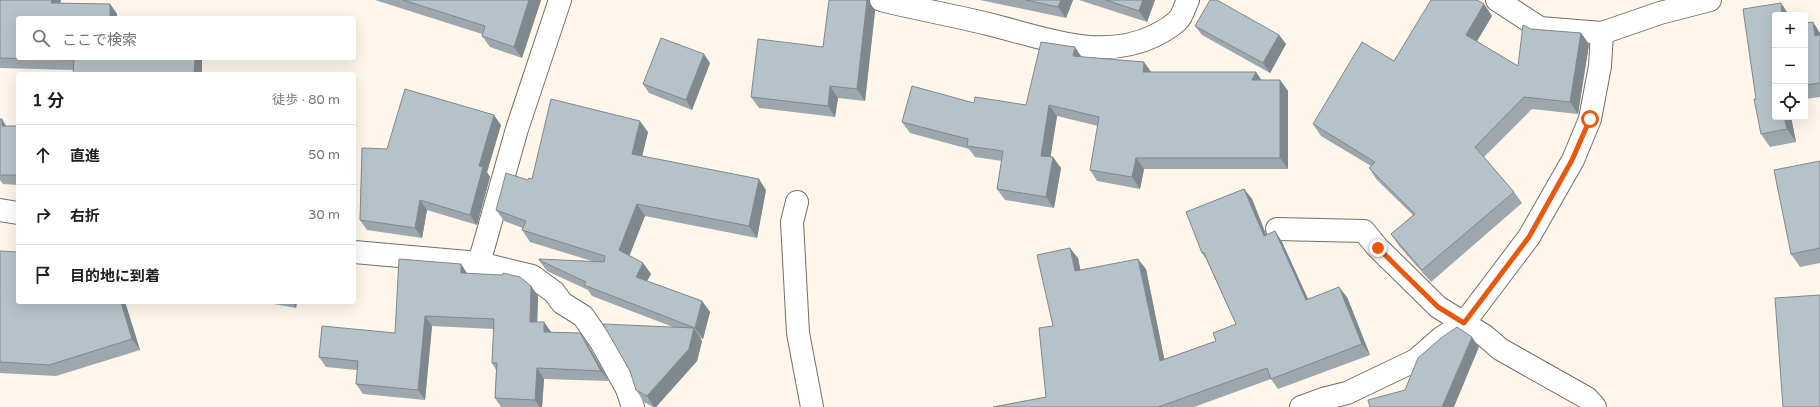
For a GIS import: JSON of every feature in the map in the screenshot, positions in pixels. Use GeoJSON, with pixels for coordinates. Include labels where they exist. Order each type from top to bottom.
{"type":"FeatureCollection","features":[{"type":"Feature","properties":{"kind":"street"},"geometry":{"type":"LineString","coordinates":[[480,263],[517,130],[560,0]]}},
{"type":"Feature","properties":{"kind":"street"},"geometry":{"type":"LineString","coordinates":[[881,0],[939,12],[1037,37],[1090,48],[1124,47],[1143,42],[1161,33],[1178,19],[1188,0]]}},
{"type":"Feature","properties":{"kind":"street"},"geometry":{"type":"LineString","coordinates":[[1497,0],[1540,28],[1602,33],[1660,13],[1710,0]]}},
{"type":"Feature","properties":{"kind":"street"},"geometry":{"type":"LineString","coordinates":[[1301,407],[1323,399],[1347,394],[1416,360],[1441,338],[1464,323],[1529,237],[1572,160],[1590,119],[1600,66],[1602,33]]}},
{"type":"Feature","properties":{"kind":"street"},"geometry":{"type":"LineString","coordinates":[[797,202],[792,222],[798,333],[812,407]]}},
{"type":"Feature","properties":{"kind":"street"},"geometry":{"type":"LineString","coordinates":[[0,210],[16,214]]}},
{"type":"Feature","properties":{"kind":"street"},"geometry":{"type":"LineString","coordinates":[[1277,230],[1364,231],[1378,248],[1438,307],[1485,336],[1500,349],[1587,398],[1595,407]]}},
{"type":"Feature","properties":{"kind":"street"},"geometry":{"type":"LineString","coordinates":[[356,252],[480,263],[532,276],[554,292],[562,303],[583,316],[601,342],[620,376],[627,389],[633,407]]}},
{"type":"Feature","properties":{"kind":"building"},"geometry":{"type":"Polygon","coordinates":[[[0,0],[52,0],[51,3],[110,4],[110,16],[16,16],[16,58],[0,58],[0,0]]]}},
{"type":"Feature","properties":{"kind":"building"},"geometry":{"type":"Polygon","coordinates":[[[403,0],[529,0],[514,47],[482,36],[485,26],[403,0]]]}},
{"type":"Feature","properties":{"kind":"building"},"geometry":{"type":"Polygon","coordinates":[[[829,0],[867,0],[857,89],[830,86],[828,106],[751,97],[758,39],[823,47],[829,0]]]}},
{"type":"Feature","properties":{"kind":"building"},"geometry":{"type":"Polygon","coordinates":[[[1026,0],[1061,0],[1058,7],[1026,0]]]}},
{"type":"Feature","properties":{"kind":"building"},"geometry":{"type":"Polygon","coordinates":[[[1106,0],[1143,0],[1139,11],[1106,0]]]}},
{"type":"Feature","properties":{"kind":"building"},"geometry":{"type":"Polygon","coordinates":[[[1210,0],[1217,0],[1279,35],[1263,63],[1195,26],[1210,0]]]}},
{"type":"Feature","properties":{"kind":"building"},"geometry":{"type":"Polygon","coordinates":[[[1431,0],[1477,0],[1484,4],[1466,35],[1518,66],[1523,25],[1531,29],[1581,33],[1570,102],[1524,97],[1475,147],[1514,192],[1422,270],[1391,234],[1415,214],[1369,168],[1375,162],[1313,124],[1362,42],[1394,61],[1431,0]]]}},
{"type":"Feature","properties":{"kind":"building"},"geometry":{"type":"Polygon","coordinates":[[[1781,3],[1782,12],[1772,12],[1772,120],[1785,120],[1787,129],[1761,134],[1754,99],[1756,99],[1743,9],[1781,3]]]}},
{"type":"Feature","properties":{"kind":"building"},"geometry":{"type":"Polygon","coordinates":[[[1813,22],[1815,36],[1820,35],[1820,83],[1808,85],[1808,48],[1808,23],[1813,22]]]}},
{"type":"Feature","properties":{"kind":"building"},"geometry":{"type":"Polygon","coordinates":[[[661,38],[704,54],[686,100],[643,84],[661,38]]]}},
{"type":"Feature","properties":{"kind":"building"},"geometry":{"type":"Polygon","coordinates":[[[1041,42],[1075,47],[1073,56],[1144,62],[1143,72],[1256,72],[1252,80],[1280,80],[1280,158],[1136,158],[1132,177],[1090,170],[1099,117],[1049,105],[1041,156],[1053,157],[1046,197],[997,189],[1003,151],[967,146],[968,139],[902,122],[912,86],[974,103],[975,97],[1026,105],[1041,42]]]}},
{"type":"Feature","properties":{"kind":"building"},"geometry":{"type":"Polygon","coordinates":[[[74,60],[195,60],[194,72],[73,72],[74,60]]]}},
{"type":"Feature","properties":{"kind":"building"},"geometry":{"type":"Polygon","coordinates":[[[405,89],[494,115],[479,166],[483,167],[470,215],[420,200],[415,228],[360,220],[362,148],[387,149],[405,89]]]}},
{"type":"Feature","properties":{"kind":"building"},"geometry":{"type":"Polygon","coordinates":[[[551,99],[640,121],[632,154],[759,179],[749,226],[637,204],[619,250],[643,263],[636,277],[702,301],[695,328],[584,285],[586,282],[539,260],[604,262],[605,256],[522,230],[526,221],[496,210],[506,173],[528,180],[529,178],[532,179],[551,99]]]}},
{"type":"Feature","properties":{"kind":"building"},"geometry":{"type":"Polygon","coordinates":[[[0,119],[2,119],[2,126],[16,126],[16,175],[0,175],[0,119]]]}},
{"type":"Feature","properties":{"kind":"building"},"geometry":{"type":"Polygon","coordinates":[[[1820,161],[1820,248],[1791,254],[1774,170],[1820,161]]]}},
{"type":"Feature","properties":{"kind":"building"},"geometry":{"type":"Polygon","coordinates":[[[1244,189],[1264,236],[1275,231],[1306,300],[1339,287],[1362,344],[1271,379],[1267,368],[1158,407],[993,407],[1046,397],[1039,328],[1053,326],[1037,255],[1070,248],[1075,271],[1138,259],[1160,361],[1216,341],[1213,333],[1236,324],[1204,253],[1202,253],[1186,212],[1244,189]]]}},
{"type":"Feature","properties":{"kind":"building"},"geometry":{"type":"Polygon","coordinates":[[[0,251],[16,252],[16,304],[122,304],[132,339],[49,365],[0,362],[0,251]]]}},
{"type":"Feature","properties":{"kind":"building"},"geometry":{"type":"Polygon","coordinates":[[[399,259],[461,264],[461,273],[503,275],[503,273],[520,277],[531,286],[530,322],[544,322],[544,332],[580,333],[601,371],[537,368],[535,400],[495,398],[497,363],[492,363],[494,319],[425,316],[418,390],[356,384],[358,361],[319,357],[322,326],[395,333],[399,259]]]}},
{"type":"Feature","properties":{"kind":"building"},"geometry":{"type":"Polygon","coordinates":[[[1820,295],[1820,407],[1783,407],[1775,298],[1820,295]]]}},
{"type":"Feature","properties":{"kind":"building"},"geometry":{"type":"Polygon","coordinates":[[[603,324],[694,328],[689,349],[647,396],[636,390],[630,371],[603,324]]]}},
{"type":"Feature","properties":{"kind":"building"},"geometry":{"type":"Polygon","coordinates":[[[1457,327],[1472,337],[1442,407],[1370,407],[1368,400],[1405,390],[1418,358],[1441,338],[1457,327]]]}},
{"type":"Feature","properties":{"kind":"route"},"geometry":{"type":"LineString","coordinates":[[1378,248],[1438,307],[1464,323],[1529,237],[1572,160],[1590,119]]}}]}
